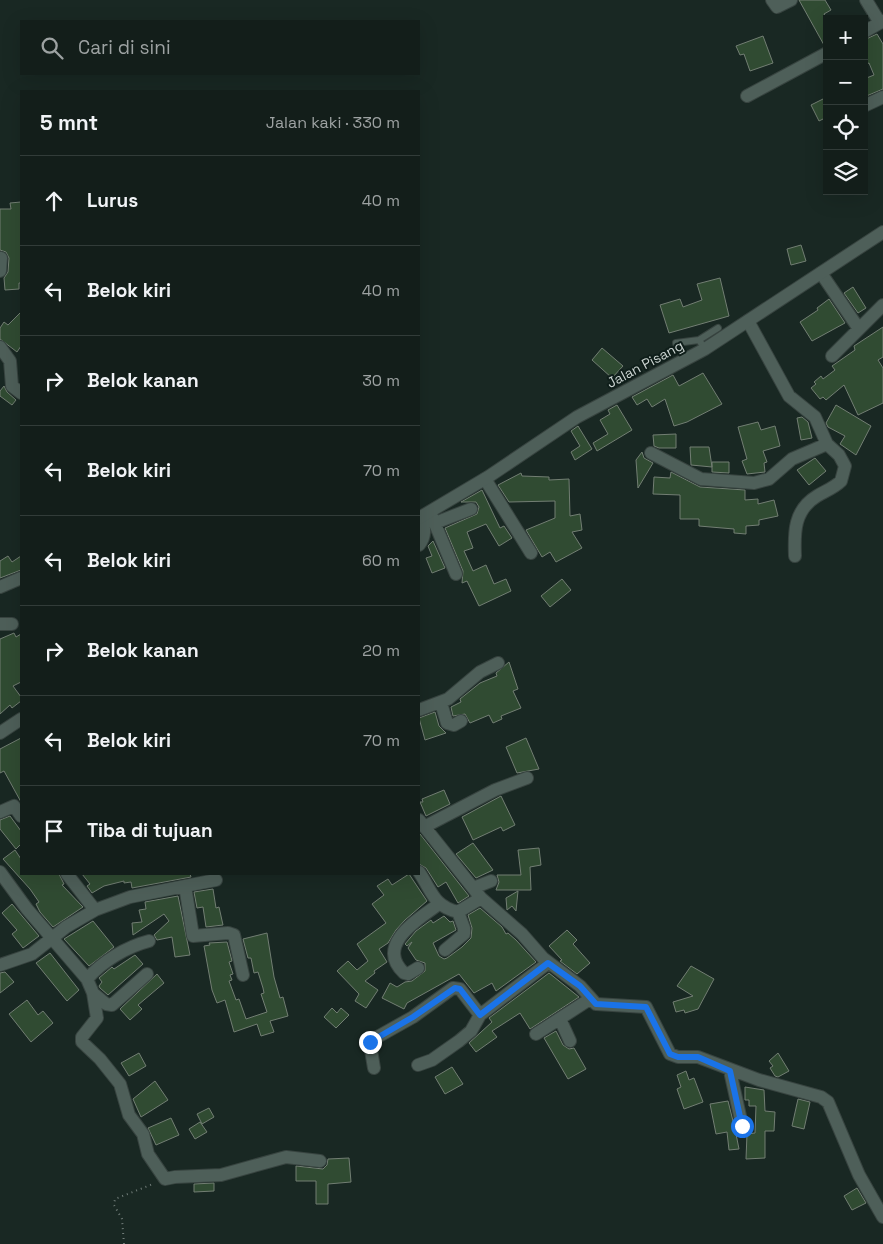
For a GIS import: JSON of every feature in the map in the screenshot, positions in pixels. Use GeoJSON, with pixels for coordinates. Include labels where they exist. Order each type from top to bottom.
{"type":"FeatureCollection","features":[{"type":"Feature","properties":{"kind":"street"},"geometry":{"type":"LineString","coordinates":[[772,0],[777,7],[792,0]]}},
{"type":"Feature","properties":{"kind":"street"},"geometry":{"type":"LineString","coordinates":[[866,0],[881,26],[868,31]]}},
{"type":"Feature","properties":{"kind":"street"},"geometry":{"type":"LineString","coordinates":[[746,96],[823,55]]}},
{"type":"Feature","properties":{"kind":"street"},"geometry":{"type":"LineString","coordinates":[[866,105],[883,97]]}},
{"type":"Feature","properties":{"kind":"street","name":"Jalan Pisang"},"geometry":{"type":"LineString","coordinates":[[426,518],[577,417],[702,345],[748,321],[883,232]]}},
{"type":"Feature","properties":{"kind":"street"},"geometry":{"type":"LineString","coordinates":[[821,273],[859,329]]}},
{"type":"Feature","properties":{"kind":"street"},"geometry":{"type":"LineString","coordinates":[[832,356],[883,305]]}},
{"type":"Feature","properties":{"kind":"street"},"geometry":{"type":"LineString","coordinates":[[748,321],[789,396],[815,417],[827,444],[842,460],[845,471],[836,486],[810,501],[800,514],[794,530],[795,556]]}},
{"type":"Feature","properties":{"kind":"street"},"geometry":{"type":"LineString","coordinates":[[0,347],[12,366],[11,383],[20,392]]}},
{"type":"Feature","properties":{"kind":"street"},"geometry":{"type":"LineString","coordinates":[[12,366],[20,357]]}},
{"type":"Feature","properties":{"kind":"street"},"geometry":{"type":"LineString","coordinates":[[651,453],[701,479],[754,482],[768,479],[792,459],[827,444]]}},
{"type":"Feature","properties":{"kind":"street"},"geometry":{"type":"LineString","coordinates":[[485,479],[531,554]]}},
{"type":"Feature","properties":{"kind":"street"},"geometry":{"type":"LineString","coordinates":[[426,518],[471,509]]}},
{"type":"Feature","properties":{"kind":"street"},"geometry":{"type":"LineString","coordinates":[[420,544],[424,539],[426,518]]}},
{"type":"Feature","properties":{"kind":"street"},"geometry":{"type":"LineString","coordinates":[[426,518],[456,574]]}},
{"type":"Feature","properties":{"kind":"street"},"geometry":{"type":"LineString","coordinates":[[0,587],[20,578]]}},
{"type":"Feature","properties":{"kind":"street"},"geometry":{"type":"LineString","coordinates":[[420,710],[440,703],[480,672],[498,663]]}},
{"type":"Feature","properties":{"kind":"street"},"geometry":{"type":"LineString","coordinates":[[440,703],[447,723],[454,725],[461,721]]}},
{"type":"Feature","properties":{"kind":"street"},"geometry":{"type":"LineString","coordinates":[[0,732],[20,720]]}},
{"type":"Feature","properties":{"kind":"street"},"geometry":{"type":"LineString","coordinates":[[527,778],[495,790],[421,824],[482,898],[522,934],[548,963],[573,980],[596,1004],[603,1006],[646,1007],[670,1054],[678,1057],[698,1057],[730,1071],[821,1097],[828,1102],[859,1175],[883,1217]]}},
{"type":"Feature","properties":{"kind":"street"},"geometry":{"type":"LineString","coordinates":[[0,812],[19,808]]}},
{"type":"Feature","properties":{"kind":"street"},"geometry":{"type":"LineString","coordinates":[[0,872],[27,909],[87,979],[93,993],[97,1020],[82,1038],[82,1042],[100,1059],[120,1084],[128,1115],[143,1134],[148,1154],[165,1179],[176,1176],[221,1175],[286,1157],[320,1160]]}},
{"type":"Feature","properties":{"kind":"street"},"geometry":{"type":"LineString","coordinates":[[420,874],[439,904],[458,912],[464,928],[464,934],[445,950]]}},
{"type":"Feature","properties":{"kind":"street"},"geometry":{"type":"LineString","coordinates":[[68,875],[95,910]]}},
{"type":"Feature","properties":{"kind":"street"},"geometry":{"type":"LineString","coordinates":[[0,966],[32,954],[78,919],[95,910],[130,897],[216,880]]}},
{"type":"Feature","properties":{"kind":"street"},"geometry":{"type":"LineString","coordinates":[[473,888],[491,881]]}},
{"type":"Feature","properties":{"kind":"street"},"geometry":{"type":"LineString","coordinates":[[185,886],[193,936],[234,934],[243,975]]}},
{"type":"Feature","properties":{"kind":"street"},"geometry":{"type":"LineString","coordinates":[[458,912],[482,898]]}},
{"type":"Feature","properties":{"kind":"street"},"geometry":{"type":"LineString","coordinates":[[418,968],[404,974],[393,957],[393,952],[400,935],[439,904]]}},
{"type":"Feature","properties":{"kind":"street"},"geometry":{"type":"LineString","coordinates":[[87,979],[116,955],[132,946],[149,941]]}},
{"type":"Feature","properties":{"kind":"street"},"geometry":{"type":"LineString","coordinates":[[418,1065],[432,1060],[460,1041],[470,1031],[480,1015],[548,963]]}},
{"type":"Feature","properties":{"kind":"street"},"geometry":{"type":"LineString","coordinates":[[93,993],[106,1004],[112,1005],[147,974]]}},
{"type":"Feature","properties":{"kind":"street"},"geometry":{"type":"LineString","coordinates":[[374,1068],[370,1041],[413,1017],[453,988],[460,989],[480,1015]]}},
{"type":"Feature","properties":{"kind":"street"},"geometry":{"type":"LineString","coordinates":[[536,1034],[590,999]]}},
{"type":"Feature","properties":{"kind":"street"},"geometry":{"type":"LineString","coordinates":[[560,1019],[570,1041]]}},
{"type":"Feature","properties":{"kind":"street"},"geometry":{"type":"LineString","coordinates":[[730,1071],[742,1126]]}},
{"type":"Feature","properties":{"kind":"lane"},"geometry":{"type":"LineString","coordinates":[[676,344],[702,345],[718,328]]}},
{"type":"Feature","properties":{"kind":"path"},"geometry":{"type":"LineString","coordinates":[[124,1244],[122,1219],[114,1205],[115,1199],[165,1179]]}},
{"type":"Feature","properties":{"kind":"building"},"geometry":{"type":"Polygon","coordinates":[[[799,0],[825,0],[831,10],[823,15],[823,43],[799,0]]]}},
{"type":"Feature","properties":{"kind":"building"},"geometry":{"type":"Polygon","coordinates":[[[877,34],[883,44],[883,89],[868,95],[868,77],[874,75],[868,63],[868,38],[877,34]]]}},
{"type":"Feature","properties":{"kind":"building"},"geometry":{"type":"Polygon","coordinates":[[[763,36],[773,63],[750,71],[744,54],[740,55],[736,46],[763,36]]]}},
{"type":"Feature","properties":{"kind":"building"},"geometry":{"type":"Polygon","coordinates":[[[823,99],[823,119],[819,121],[811,105],[823,99]]]}},
{"type":"Feature","properties":{"kind":"building"},"geometry":{"type":"Polygon","coordinates":[[[20,202],[20,283],[19,289],[5,290],[4,278],[8,272],[9,258],[6,252],[0,250],[0,209],[11,209],[10,203],[20,202]]]}},
{"type":"Feature","properties":{"kind":"building"},"geometry":{"type":"Polygon","coordinates":[[[801,245],[806,261],[791,265],[787,249],[801,245]]]}},
{"type":"Feature","properties":{"kind":"building"},"geometry":{"type":"Polygon","coordinates":[[[720,278],[729,316],[669,333],[660,305],[680,299],[683,307],[702,300],[697,284],[720,278]]]}},
{"type":"Feature","properties":{"kind":"building"},"geometry":{"type":"Polygon","coordinates":[[[853,287],[866,308],[858,313],[844,293],[853,287]]]}},
{"type":"Feature","properties":{"kind":"building"},"geometry":{"type":"Polygon","coordinates":[[[829,299],[845,323],[812,341],[800,322],[818,310],[817,308],[829,299]]]}},
{"type":"Feature","properties":{"kind":"building"},"geometry":{"type":"Polygon","coordinates":[[[20,313],[20,348],[17,352],[0,339],[0,328],[4,322],[8,325],[20,313]]]}},
{"type":"Feature","properties":{"kind":"building"},"geometry":{"type":"Polygon","coordinates":[[[883,327],[883,357],[878,360],[883,368],[883,403],[858,415],[844,385],[826,400],[823,397],[820,399],[811,388],[816,384],[814,382],[821,376],[823,379],[835,370],[832,366],[855,350],[854,346],[883,327]]]}},
{"type":"Feature","properties":{"kind":"building"},"geometry":{"type":"Polygon","coordinates":[[[602,348],[623,366],[612,378],[592,360],[602,348]]]}},
{"type":"Feature","properties":{"kind":"building"},"geometry":{"type":"Polygon","coordinates":[[[703,373],[722,404],[687,422],[674,426],[665,399],[652,407],[647,399],[637,405],[632,397],[673,375],[679,386],[703,373]]]}},
{"type":"Feature","properties":{"kind":"building"},"geometry":{"type":"Polygon","coordinates":[[[4,386],[7,392],[16,400],[12,405],[0,396],[0,391],[4,386]]]}},
{"type":"Feature","properties":{"kind":"building"},"geometry":{"type":"Polygon","coordinates":[[[617,405],[632,430],[597,451],[593,443],[608,434],[600,420],[610,414],[608,410],[617,405]]]}},
{"type":"Feature","properties":{"kind":"building"},"geometry":{"type":"Polygon","coordinates":[[[836,405],[871,426],[856,455],[840,444],[845,436],[828,427],[826,423],[836,405]]]}},
{"type":"Feature","properties":{"kind":"building"},"geometry":{"type":"Polygon","coordinates":[[[802,417],[808,422],[812,438],[801,440],[797,418],[802,417]]]}},
{"type":"Feature","properties":{"kind":"building"},"geometry":{"type":"Polygon","coordinates":[[[758,422],[761,430],[775,426],[780,446],[763,451],[767,462],[764,463],[765,472],[747,474],[742,461],[747,459],[738,427],[758,422]]]}},
{"type":"Feature","properties":{"kind":"building"},"geometry":{"type":"Polygon","coordinates":[[[578,426],[592,449],[575,460],[571,452],[580,446],[571,431],[578,426]]]}},
{"type":"Feature","properties":{"kind":"building"},"geometry":{"type":"Polygon","coordinates":[[[676,434],[676,448],[659,448],[654,446],[653,435],[676,434]]]}},
{"type":"Feature","properties":{"kind":"building"},"geometry":{"type":"Polygon","coordinates":[[[690,447],[709,447],[712,467],[691,465],[690,447]]]}},
{"type":"Feature","properties":{"kind":"building"},"geometry":{"type":"Polygon","coordinates":[[[642,452],[644,458],[653,463],[638,488],[636,460],[642,452]]]}},
{"type":"Feature","properties":{"kind":"building"},"geometry":{"type":"Polygon","coordinates":[[[815,458],[826,471],[809,485],[797,470],[815,458]]]}},
{"type":"Feature","properties":{"kind":"building"},"geometry":{"type":"Polygon","coordinates":[[[712,462],[729,462],[729,473],[712,472],[712,462]]]}},
{"type":"Feature","properties":{"kind":"building"},"geometry":{"type":"Polygon","coordinates":[[[671,472],[700,487],[745,490],[745,500],[758,499],[758,504],[774,500],[778,516],[759,520],[759,525],[746,526],[746,534],[734,533],[734,529],[699,526],[699,519],[680,519],[680,495],[653,494],[654,477],[670,478],[671,472]]]}},
{"type":"Feature","properties":{"kind":"building"},"geometry":{"type":"Polygon","coordinates":[[[521,473],[522,476],[549,477],[549,480],[569,479],[570,516],[580,514],[582,530],[572,532],[582,548],[556,562],[550,552],[542,557],[526,530],[555,518],[555,501],[509,502],[498,485],[521,473]]]}},
{"type":"Feature","properties":{"kind":"building"},"geometry":{"type":"Polygon","coordinates":[[[482,490],[500,528],[504,526],[512,538],[499,546],[486,524],[467,532],[473,548],[464,551],[473,571],[486,565],[494,584],[506,579],[511,591],[479,606],[467,581],[462,583],[463,571],[445,528],[477,514],[479,507],[476,502],[461,502],[482,490]]]}},
{"type":"Feature","properties":{"kind":"building"},"geometry":{"type":"Polygon","coordinates":[[[433,541],[445,568],[432,573],[426,558],[432,556],[428,546],[433,541]]]}},
{"type":"Feature","properties":{"kind":"building"},"geometry":{"type":"Polygon","coordinates":[[[8,556],[12,562],[20,557],[20,570],[0,578],[0,561],[8,556]]]}},
{"type":"Feature","properties":{"kind":"building"},"geometry":{"type":"Polygon","coordinates":[[[562,579],[571,590],[550,607],[541,596],[562,579]]]}},
{"type":"Feature","properties":{"kind":"building"},"geometry":{"type":"Polygon","coordinates":[[[14,633],[16,637],[20,635],[20,682],[13,686],[20,696],[20,702],[12,708],[10,705],[0,714],[0,639],[14,633]]]}},
{"type":"Feature","properties":{"kind":"building"},"geometry":{"type":"Polygon","coordinates":[[[509,662],[518,689],[513,691],[521,708],[501,716],[502,719],[493,723],[489,715],[470,723],[465,714],[453,716],[451,707],[461,702],[460,699],[480,683],[497,676],[496,673],[509,662]]]}},
{"type":"Feature","properties":{"kind":"building"},"geometry":{"type":"Polygon","coordinates":[[[435,712],[439,726],[446,733],[425,740],[420,718],[435,712]]]}},
{"type":"Feature","properties":{"kind":"building"},"geometry":{"type":"Polygon","coordinates":[[[526,738],[539,769],[517,773],[506,747],[526,738]]]}},
{"type":"Feature","properties":{"kind":"building"},"geometry":{"type":"Polygon","coordinates":[[[20,739],[20,800],[4,771],[0,773],[0,749],[20,739]]]}},
{"type":"Feature","properties":{"kind":"building"},"geometry":{"type":"Polygon","coordinates":[[[444,790],[450,804],[426,816],[420,802],[423,802],[422,799],[444,790]]]}},
{"type":"Feature","properties":{"kind":"building"},"geometry":{"type":"Polygon","coordinates":[[[501,796],[515,825],[503,831],[501,827],[473,840],[462,817],[501,796]]]}},
{"type":"Feature","properties":{"kind":"building"},"geometry":{"type":"Polygon","coordinates":[[[10,816],[20,830],[20,845],[16,849],[0,829],[0,820],[10,816]]]}},
{"type":"Feature","properties":{"kind":"building"},"geometry":{"type":"Polygon","coordinates":[[[420,834],[469,896],[458,903],[446,882],[438,887],[426,868],[420,865],[420,834]]]}},
{"type":"Feature","properties":{"kind":"building"},"geometry":{"type":"Polygon","coordinates":[[[473,843],[493,870],[476,878],[456,854],[473,843]]]}},
{"type":"Feature","properties":{"kind":"building"},"geometry":{"type":"Polygon","coordinates":[[[539,848],[541,865],[530,867],[531,890],[496,890],[499,882],[497,875],[521,875],[518,850],[539,848]]]}},
{"type":"Feature","properties":{"kind":"building"},"geometry":{"type":"Polygon","coordinates":[[[15,850],[20,858],[20,875],[60,875],[64,884],[62,885],[83,907],[53,927],[40,912],[36,904],[39,902],[30,889],[3,859],[15,850]]]}},
{"type":"Feature","properties":{"kind":"building"},"geometry":{"type":"Polygon","coordinates":[[[83,875],[190,875],[191,877],[132,888],[131,882],[124,883],[124,881],[104,886],[92,893],[87,886],[90,884],[83,875]]]}},
{"type":"Feature","properties":{"kind":"building"},"geometry":{"type":"Polygon","coordinates":[[[410,875],[427,901],[405,920],[388,943],[379,949],[387,962],[374,971],[375,973],[365,981],[378,990],[366,1008],[355,1001],[359,994],[337,971],[348,961],[357,970],[368,961],[357,944],[386,923],[372,904],[384,895],[377,886],[388,879],[392,885],[410,875]]]}},
{"type":"Feature","properties":{"kind":"building"},"geometry":{"type":"Polygon","coordinates":[[[213,889],[216,908],[219,907],[223,925],[206,927],[203,907],[197,908],[194,892],[213,889]]]}},
{"type":"Feature","properties":{"kind":"building"},"geometry":{"type":"Polygon","coordinates":[[[518,891],[516,911],[512,906],[507,910],[506,898],[518,891]]]}},
{"type":"Feature","properties":{"kind":"building"},"geometry":{"type":"Polygon","coordinates":[[[178,896],[190,955],[175,957],[172,937],[157,940],[154,935],[169,921],[164,914],[133,935],[132,923],[142,922],[139,910],[146,909],[145,902],[178,896]]]}},
{"type":"Feature","properties":{"kind":"building"},"geometry":{"type":"Polygon","coordinates":[[[12,904],[39,936],[23,948],[12,934],[17,930],[2,913],[12,904]]]}},
{"type":"Feature","properties":{"kind":"building"},"geometry":{"type":"Polygon","coordinates":[[[480,908],[502,927],[506,934],[508,933],[516,940],[536,962],[496,991],[492,983],[474,993],[459,974],[407,1003],[404,1009],[382,998],[390,983],[397,987],[405,982],[412,981],[425,971],[425,963],[416,960],[408,948],[412,942],[407,946],[405,944],[416,931],[431,920],[433,923],[444,916],[450,922],[453,921],[456,930],[433,943],[439,956],[444,959],[447,958],[471,938],[472,928],[468,915],[480,908]]]}},
{"type":"Feature","properties":{"kind":"building"},"geometry":{"type":"Polygon","coordinates":[[[93,921],[114,947],[89,966],[64,939],[93,921]]]}},
{"type":"Feature","properties":{"kind":"building"},"geometry":{"type":"Polygon","coordinates":[[[567,930],[577,940],[573,944],[590,963],[577,974],[560,961],[562,960],[549,946],[567,930]]]}},
{"type":"Feature","properties":{"kind":"building"},"geometry":{"type":"Polygon","coordinates":[[[267,933],[274,977],[280,998],[283,997],[288,1016],[270,1021],[274,1032],[261,1036],[257,1024],[234,1032],[225,1000],[217,1003],[212,990],[204,946],[210,945],[209,943],[227,942],[232,961],[229,962],[233,974],[230,975],[232,980],[229,981],[236,1000],[239,999],[246,1019],[267,1012],[261,994],[264,993],[258,972],[254,973],[251,958],[248,958],[243,939],[267,933]]]}},
{"type":"Feature","properties":{"kind":"building"},"geometry":{"type":"Polygon","coordinates":[[[50,953],[79,990],[67,1001],[36,963],[50,953]]]}},
{"type":"Feature","properties":{"kind":"building"},"geometry":{"type":"Polygon","coordinates":[[[135,955],[143,964],[108,995],[100,988],[99,986],[102,982],[99,978],[112,967],[114,969],[135,955]]]}},
{"type":"Feature","properties":{"kind":"building"},"geometry":{"type":"Polygon","coordinates":[[[691,966],[714,979],[698,1009],[685,1013],[684,1010],[676,1012],[673,1002],[693,996],[677,986],[691,966]]]}},
{"type":"Feature","properties":{"kind":"building"},"geometry":{"type":"Polygon","coordinates":[[[5,972],[14,982],[0,993],[0,973],[5,972]]]}},
{"type":"Feature","properties":{"kind":"building"},"geometry":{"type":"Polygon","coordinates":[[[549,973],[579,997],[530,1029],[520,1013],[492,1031],[497,1037],[476,1052],[469,1043],[492,1022],[489,1018],[549,973]]]}},
{"type":"Feature","properties":{"kind":"building"},"geometry":{"type":"Polygon","coordinates":[[[157,974],[164,983],[138,1005],[142,1009],[130,1020],[120,1009],[157,974]]]}},
{"type":"Feature","properties":{"kind":"building"},"geometry":{"type":"Polygon","coordinates":[[[27,1000],[38,1015],[43,1011],[53,1023],[31,1042],[9,1014],[27,1000]]]}},
{"type":"Feature","properties":{"kind":"building"},"geometry":{"type":"Polygon","coordinates":[[[332,1008],[337,1013],[341,1008],[349,1015],[336,1028],[324,1017],[332,1008]]]}},
{"type":"Feature","properties":{"kind":"building"},"geometry":{"type":"Polygon","coordinates":[[[556,1031],[563,1045],[569,1049],[574,1048],[586,1069],[568,1079],[544,1038],[556,1031]]]}},
{"type":"Feature","properties":{"kind":"building"},"geometry":{"type":"Polygon","coordinates":[[[139,1053],[146,1066],[129,1076],[121,1063],[139,1053]]]}},
{"type":"Feature","properties":{"kind":"building"},"geometry":{"type":"Polygon","coordinates":[[[778,1053],[789,1071],[778,1077],[775,1076],[770,1068],[773,1066],[769,1061],[778,1053]]]}},
{"type":"Feature","properties":{"kind":"building"},"geometry":{"type":"Polygon","coordinates":[[[452,1067],[463,1084],[445,1094],[435,1077],[452,1067]]]}},
{"type":"Feature","properties":{"kind":"building"},"geometry":{"type":"Polygon","coordinates":[[[686,1071],[689,1080],[694,1078],[703,1102],[684,1109],[677,1089],[681,1087],[677,1075],[686,1071]]]}},
{"type":"Feature","properties":{"kind":"building"},"geometry":{"type":"Polygon","coordinates":[[[155,1081],[168,1100],[141,1117],[133,1099],[155,1081]]]}},
{"type":"Feature","properties":{"kind":"building"},"geometry":{"type":"Polygon","coordinates":[[[745,1087],[764,1090],[765,1111],[775,1112],[774,1131],[765,1131],[765,1158],[746,1159],[747,1134],[755,1133],[756,1106],[749,1106],[749,1100],[745,1100],[745,1087]]]}},
{"type":"Feature","properties":{"kind":"building"},"geometry":{"type":"Polygon","coordinates":[[[798,1099],[810,1102],[804,1129],[792,1126],[798,1099]]]}},
{"type":"Feature","properties":{"kind":"building"},"geometry":{"type":"Polygon","coordinates":[[[728,1101],[739,1149],[729,1150],[727,1132],[716,1134],[710,1104],[728,1101]]]}},
{"type":"Feature","properties":{"kind":"building"},"geometry":{"type":"Polygon","coordinates":[[[209,1108],[214,1117],[202,1124],[197,1114],[209,1108]]]}},
{"type":"Feature","properties":{"kind":"building"},"geometry":{"type":"Polygon","coordinates":[[[171,1118],[179,1135],[156,1145],[148,1128],[171,1118]]]}},
{"type":"Feature","properties":{"kind":"building"},"geometry":{"type":"Polygon","coordinates":[[[200,1122],[207,1132],[195,1139],[189,1129],[200,1122]]]}},
{"type":"Feature","properties":{"kind":"building"},"geometry":{"type":"Polygon","coordinates":[[[349,1158],[351,1182],[328,1184],[328,1204],[316,1204],[316,1181],[296,1181],[296,1166],[323,1169],[327,1165],[328,1159],[349,1158]]]}},
{"type":"Feature","properties":{"kind":"building"},"geometry":{"type":"Polygon","coordinates":[[[214,1183],[214,1191],[194,1192],[194,1184],[214,1183]]]}},
{"type":"Feature","properties":{"kind":"building"},"geometry":{"type":"Polygon","coordinates":[[[857,1188],[866,1203],[852,1210],[844,1196],[857,1188]]]}},
{"type":"Feature","properties":{"kind":"route"},"geometry":{"type":"LineString","coordinates":[[370,1042],[413,1017],[438,997],[457,987],[480,1015],[548,963],[573,980],[596,1004],[603,1006],[646,1007],[670,1054],[678,1057],[698,1057],[730,1071],[742,1126]]}}]}
